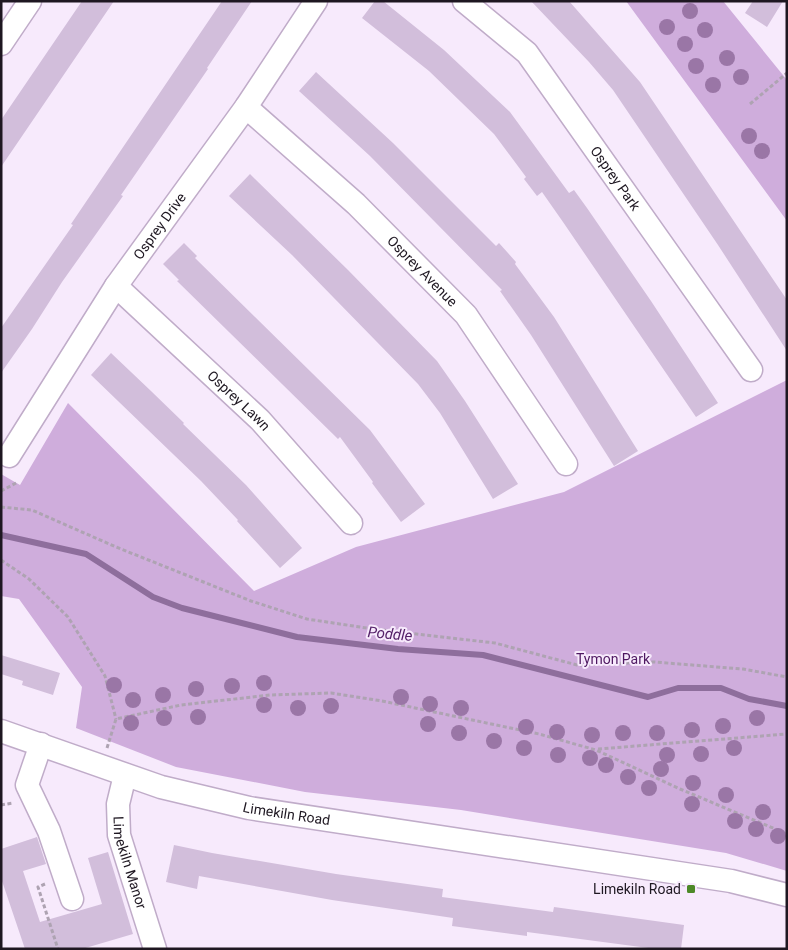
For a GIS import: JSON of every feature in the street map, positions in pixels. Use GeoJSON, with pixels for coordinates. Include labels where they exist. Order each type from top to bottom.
{"type":"FeatureCollection","features":[{"type":"Feature","properties":{"kind":"street"},"geometry":{"type":"LineString","coordinates":[[2,41],[30,1]]}},
{"type":"Feature","properties":{"kind":"street","name":"Osprey Drive"},"geometry":{"type":"LineString","coordinates":[[9,456],[116,286],[246,107],[316,1]]}},
{"type":"Feature","properties":{"kind":"street","name":"Osprey Park"},"geometry":{"type":"LineString","coordinates":[[464,1],[527,53],[751,370]]}},
{"type":"Feature","properties":{"kind":"street","name":"Osprey Avenue"},"geometry":{"type":"LineString","coordinates":[[246,107],[356,204],[466,315],[566,464]]}},
{"type":"Feature","properties":{"kind":"street","name":"Osprey Lawn"},"geometry":{"type":"LineString","coordinates":[[116,286],[260,420],[351,523]]}},
{"type":"Feature","properties":{"kind":"street","name":"Limekiln Road"},"geometry":{"type":"LineString","coordinates":[[1,731],[161,787],[249,808],[731,881],[787,895]]}},
{"type":"Feature","properties":{"kind":"street"},"geometry":{"type":"LineString","coordinates":[[41,744],[27,784],[49,832],[72,899]]}},
{"type":"Feature","properties":{"kind":"street","name":"Limekiln Manor"},"geometry":{"type":"LineString","coordinates":[[125,775],[118,804],[119,835],[155,949]]}},
{"type":"Feature","properties":{"kind":"path"},"geometry":{"type":"LineString","coordinates":[[750,104],[787,73]]}},
{"type":"Feature","properties":{"kind":"path"},"geometry":{"type":"LineString","coordinates":[[1,491],[18,482]]}},
{"type":"Feature","properties":{"kind":"path"},"geometry":{"type":"LineString","coordinates":[[1,507],[32,510],[116,547],[233,594],[307,619],[373,629],[494,642],[577,665],[654,662],[743,669],[787,677]]}},
{"type":"Feature","properties":{"kind":"path"},"geometry":{"type":"LineString","coordinates":[[1,560],[29,579],[68,617],[105,676],[116,719],[107,749]]}},
{"type":"Feature","properties":{"kind":"path"},"geometry":{"type":"LineString","coordinates":[[116,719],[181,705],[270,695],[331,694],[391,702],[539,734],[596,750],[680,789],[787,834]]}},
{"type":"Feature","properties":{"kind":"path"},"geometry":{"type":"LineString","coordinates":[[596,750],[787,734]]}},
{"type":"Feature","properties":{"kind":"green space"},"geometry":{"type":"Polygon","coordinates":[[[626,1],[723,1],[787,80],[787,221],[626,1]]]}},
{"type":"Feature","properties":{"kind":"green space","name":"Tymon Park"},"geometry":{"type":"Polygon","coordinates":[[[787,380],[787,871],[726,853],[461,810],[305,792],[176,767],[76,728],[82,687],[19,599],[1,596],[1,474],[20,485],[68,403],[254,591],[356,547],[564,492],[787,380]]]}},
{"type":"Feature","properties":{"kind":"building"},"geometry":{"type":"Polygon","coordinates":[[[82,1],[114,1],[1,167],[1,120],[82,1]]]}},
{"type":"Feature","properties":{"kind":"building"},"geometry":{"type":"Polygon","coordinates":[[[222,1],[252,1],[208,69],[121,195],[123,196],[1,373],[1,328],[73,225],[71,224],[222,1]]]}},
{"type":"Feature","properties":{"kind":"building"},"geometry":{"type":"Polygon","coordinates":[[[375,1],[383,1],[444,50],[510,112],[569,193],[574,190],[587,208],[718,403],[696,417],[542,192],[537,196],[524,179],[526,177],[494,134],[429,71],[362,18],[375,1]]]}},
{"type":"Feature","properties":{"kind":"building"},"geometry":{"type":"Polygon","coordinates":[[[531,1],[569,1],[640,82],[787,300],[787,351],[613,90],[531,1]]]}},
{"type":"Feature","properties":{"kind":"building"},"geometry":{"type":"Polygon","coordinates":[[[753,1],[783,1],[767,27],[745,13],[753,1]]]}},
{"type":"Feature","properties":{"kind":"building"},"geometry":{"type":"Polygon","coordinates":[[[316,72],[393,143],[496,246],[499,243],[516,262],[515,264],[554,317],[638,451],[614,466],[531,335],[500,291],[502,290],[370,156],[299,91],[316,72]]]}},
{"type":"Feature","properties":{"kind":"building"},"geometry":{"type":"Polygon","coordinates":[[[250,174],[437,361],[518,484],[493,499],[440,413],[418,384],[292,255],[229,196],[250,174]]]}},
{"type":"Feature","properties":{"kind":"building"},"geometry":{"type":"Polygon","coordinates":[[[184,243],[197,256],[195,258],[370,430],[425,504],[401,522],[340,437],[338,439],[177,281],[179,280],[163,264],[184,243]]]}},
{"type":"Feature","properties":{"kind":"building"},"geometry":{"type":"Polygon","coordinates":[[[111,353],[246,485],[302,548],[280,568],[201,481],[91,375],[111,353]]]}},
{"type":"Feature","properties":{"kind":"building"},"geometry":{"type":"Polygon","coordinates":[[[1,655],[60,673],[53,695],[22,685],[23,681],[1,674],[1,655]]]}},
{"type":"Feature","properties":{"kind":"building"},"geometry":{"type":"Polygon","coordinates":[[[37,837],[46,864],[23,871],[40,922],[102,904],[88,858],[108,852],[133,934],[82,949],[25,949],[1,878],[1,849],[37,837]]]}},
{"type":"Feature","properties":{"kind":"building"},"geometry":{"type":"Polygon","coordinates":[[[174,845],[336,874],[443,889],[442,897],[553,912],[554,907],[684,925],[681,949],[656,949],[527,932],[527,936],[452,926],[453,918],[332,900],[199,876],[197,889],[166,882],[174,845]]]}},
{"type":"Feature","properties":{"kind":"waterway","name":"Poddle"},"geometry":{"type":"LineString","coordinates":[[1,535],[86,554],[153,597],[182,608],[297,637],[398,649],[483,655],[648,697],[678,688],[721,688],[749,699],[787,706]]}},
{"type":"Feature","properties":{"kind":"place","name":"Limekiln Road"},"geometry":{"type":"Point","coordinates":[691,889]}}]}
